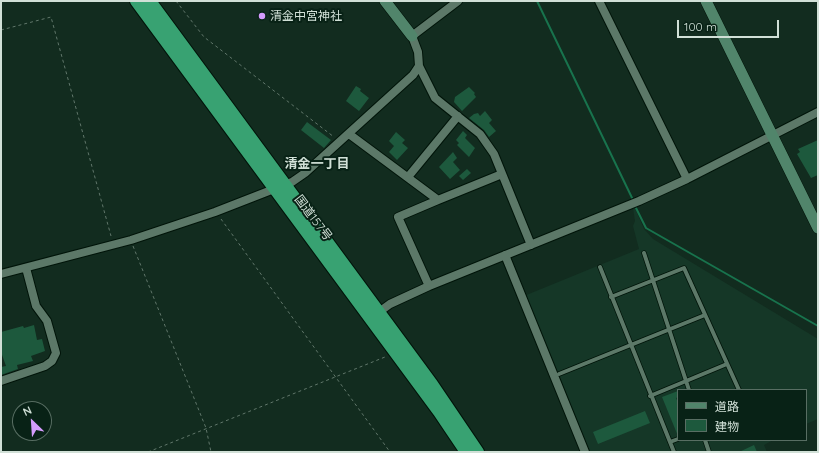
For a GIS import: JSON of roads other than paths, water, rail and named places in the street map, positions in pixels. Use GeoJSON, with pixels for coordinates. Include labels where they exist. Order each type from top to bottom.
{"type":"FeatureCollection","features":[{"type":"Feature","properties":{"kind":"highway","name":"国道157号"},"geometry":{"type":"LineString","coordinates":[[136,1],[379,312],[432,384],[478,452]]}},
{"type":"Feature","properties":{"kind":"highway","name":"国道157号"},"geometry":{"type":"LineString","coordinates":[[150,1],[395,353],[466,452]]}},
{"type":"Feature","properties":{"kind":"street"},"geometry":{"type":"LineString","coordinates":[[385,1],[412,36],[418,52],[419,66],[435,98],[480,134],[494,154],[531,244]]}},
{"type":"Feature","properties":{"kind":"street"},"geometry":{"type":"LineString","coordinates":[[412,36],[458,1]]}},
{"type":"Feature","properties":{"kind":"street"},"geometry":{"type":"LineString","coordinates":[[599,1],[687,179]]}},
{"type":"Feature","properties":{"kind":"street"},"geometry":{"type":"LineString","coordinates":[[706,1],[818,228]]}},
{"type":"Feature","properties":{"kind":"street"},"geometry":{"type":"LineString","coordinates":[[1,274],[131,240],[215,212],[280,187],[305,173],[400,88],[419,66]]}},
{"type":"Feature","properties":{"kind":"street"},"geometry":{"type":"LineString","coordinates":[[379,312],[390,304],[429,286],[630,205],[687,179],[818,112]]}},
{"type":"Feature","properties":{"kind":"street"},"geometry":{"type":"LineString","coordinates":[[408,177],[458,116]]}},
{"type":"Feature","properties":{"kind":"street"},"geometry":{"type":"LineString","coordinates":[[349,134],[438,200]]}},
{"type":"Feature","properties":{"kind":"street"},"geometry":{"type":"LineString","coordinates":[[429,286],[398,217],[502,174]]}},
{"type":"Feature","properties":{"kind":"street"},"geometry":{"type":"LineString","coordinates":[[505,256],[584,452]]}},
{"type":"Feature","properties":{"kind":"street"},"geometry":{"type":"LineString","coordinates":[[1,381],[45,366],[52,361],[56,353],[46,321],[36,306],[26,268]]}},
{"type":"Feature","properties":{"kind":"lane"},"geometry":{"type":"LineString","coordinates":[[644,253],[689,389]]}},
{"type":"Feature","properties":{"kind":"lane"},"geometry":{"type":"LineString","coordinates":[[600,268],[650,396],[674,452]]}},
{"type":"Feature","properties":{"kind":"lane"},"geometry":{"type":"LineString","coordinates":[[611,297],[684,268],[739,389]]}},
{"type":"Feature","properties":{"kind":"lane"},"geometry":{"type":"LineString","coordinates":[[559,374],[705,315]]}},
{"type":"Feature","properties":{"kind":"lane"},"geometry":{"type":"LineString","coordinates":[[650,396],[727,364]]}},
{"type":"Feature","properties":{"kind":"lane"},"geometry":{"type":"LineString","coordinates":[[670,442],[677,438]]}},
{"type":"Feature","properties":{"kind":"lane"},"geometry":{"type":"LineString","coordinates":[[705,441],[709,452]]}},
{"type":"Feature","properties":{"kind":"waterway"},"geometry":{"type":"LineString","coordinates":[[537,1],[634,202]]}},
{"type":"Feature","properties":{"kind":"waterway"},"geometry":{"type":"LineString","coordinates":[[635,206],[646,228],[818,326]]}},
{"type":"Feature","properties":{"kind":"place","name":"清金中宮神社"},"geometry":{"type":"Point","coordinates":[262,16]}},
{"type":"Feature","properties":{"kind":"district","name":"清金一丁目"},"geometry":{"type":"Point","coordinates":[317,164]}}]}
